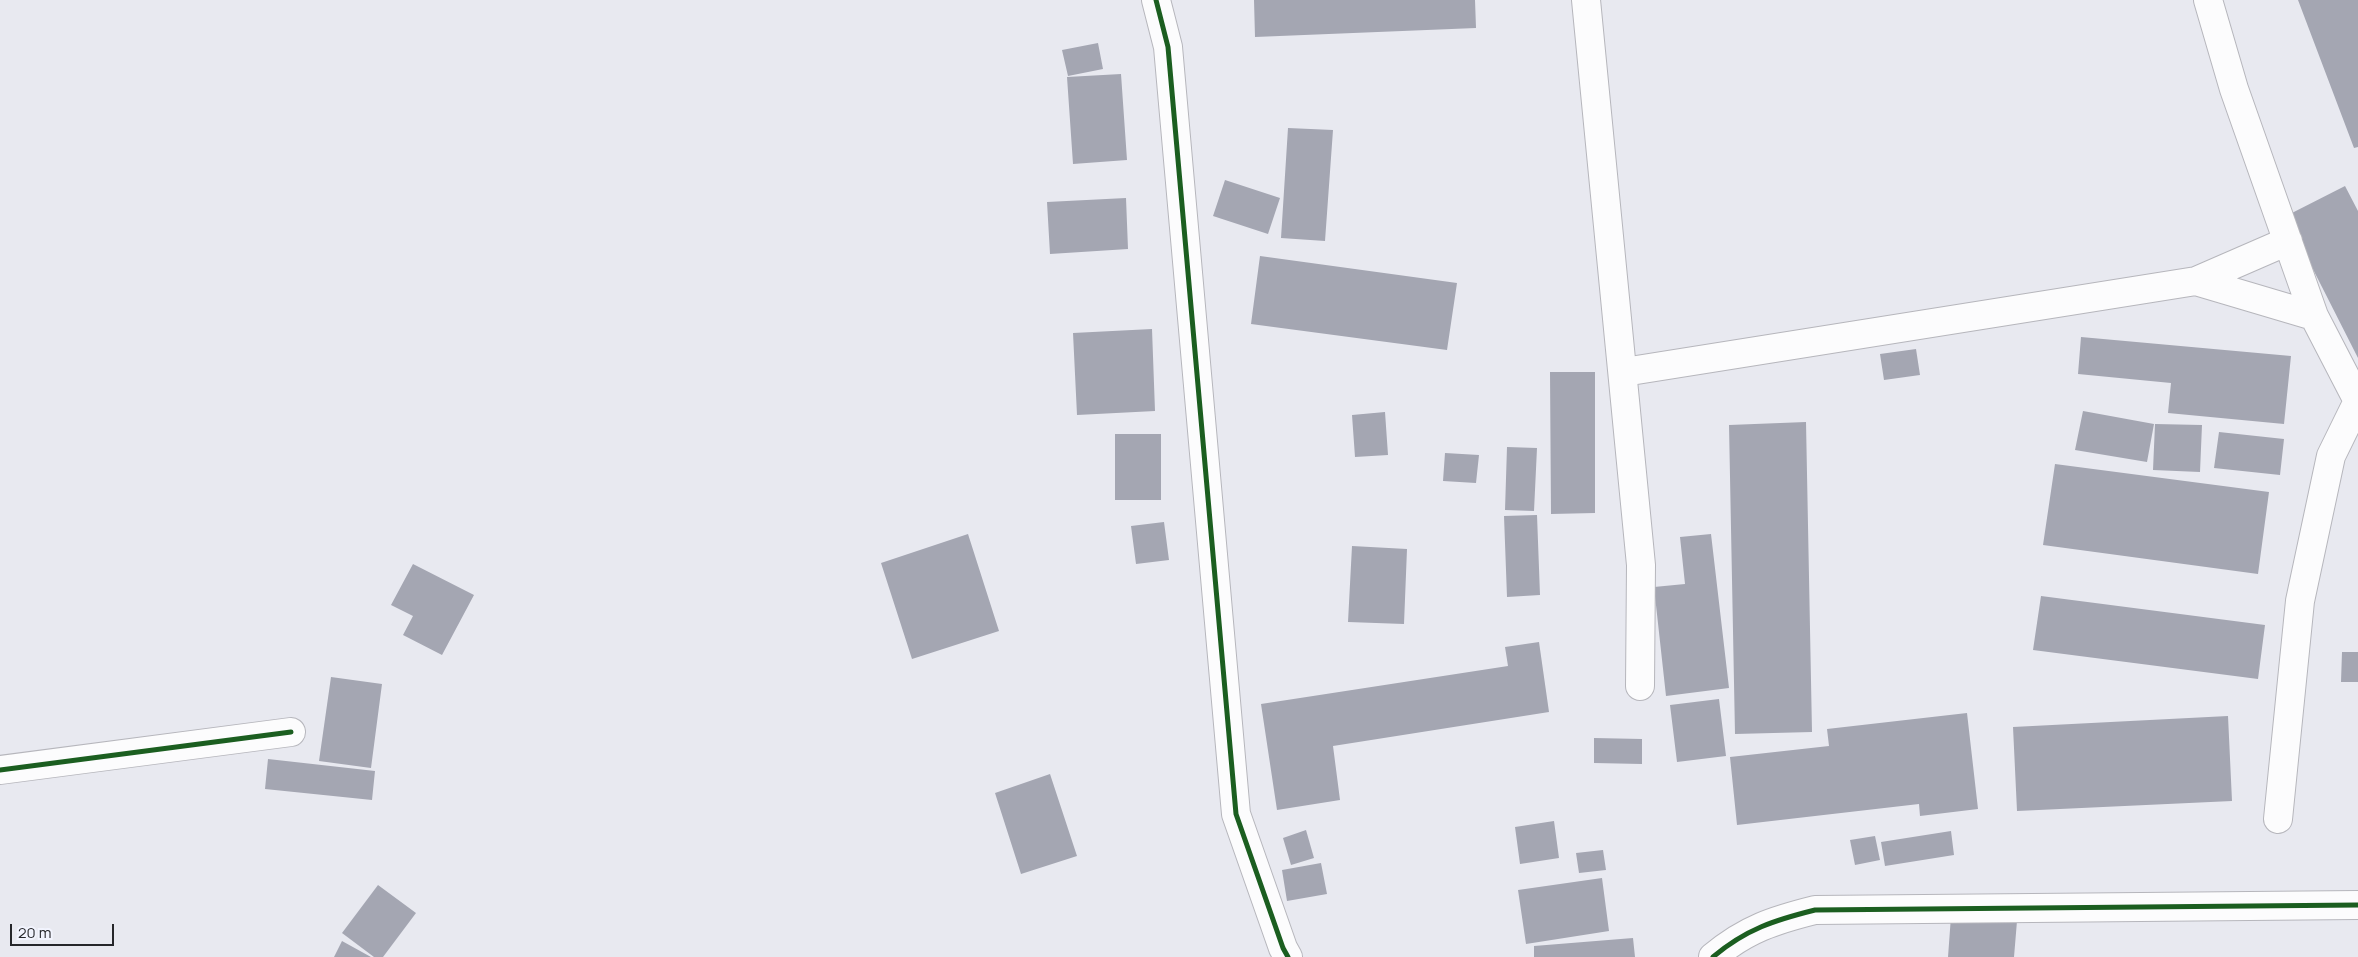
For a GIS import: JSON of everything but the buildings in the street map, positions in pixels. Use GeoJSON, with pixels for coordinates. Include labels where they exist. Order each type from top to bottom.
{"type":"FeatureCollection","features":[{"type":"Feature","properties":{"kind":"street"},"geometry":{"type":"LineString","coordinates":[[1156,0],[1168,47],[1236,814],[1283,948],[1288,957]]}},
{"type":"Feature","properties":{"kind":"street"},"geometry":{"type":"LineString","coordinates":[[1586,0],[1624,372],[1641,566],[1640,686]]}},
{"type":"Feature","properties":{"kind":"street"},"geometry":{"type":"LineString","coordinates":[[2208,0],[2234,90],[2314,316],[2358,401],[2331,456],[2300,601],[2278,819]]}},
{"type":"Feature","properties":{"kind":"street"},"geometry":{"type":"LineString","coordinates":[[1624,372],[2196,281],[2288,241]]}},
{"type":"Feature","properties":{"kind":"street"},"geometry":{"type":"LineString","coordinates":[[2196,281],[2314,316]]}},
{"type":"Feature","properties":{"kind":"street"},"geometry":{"type":"LineString","coordinates":[[0,770],[291,732]]}},
{"type":"Feature","properties":{"kind":"street"},"geometry":{"type":"LineString","coordinates":[[1713,957],[1724,947],[1768,922],[1816,910],[2358,905]]}},
{"type":"Feature","properties":{"kind":"cycle path"},"geometry":{"type":"LineString","coordinates":[[1156,0],[1168,47],[1236,814],[1283,948],[1288,957]]}},
{"type":"Feature","properties":{"kind":"cycle path"},"geometry":{"type":"LineString","coordinates":[[0,770],[291,732]]}},
{"type":"Feature","properties":{"kind":"cycle path"},"geometry":{"type":"LineString","coordinates":[[1713,957],[1749,932],[1815,910],[2358,905]]}}]}
